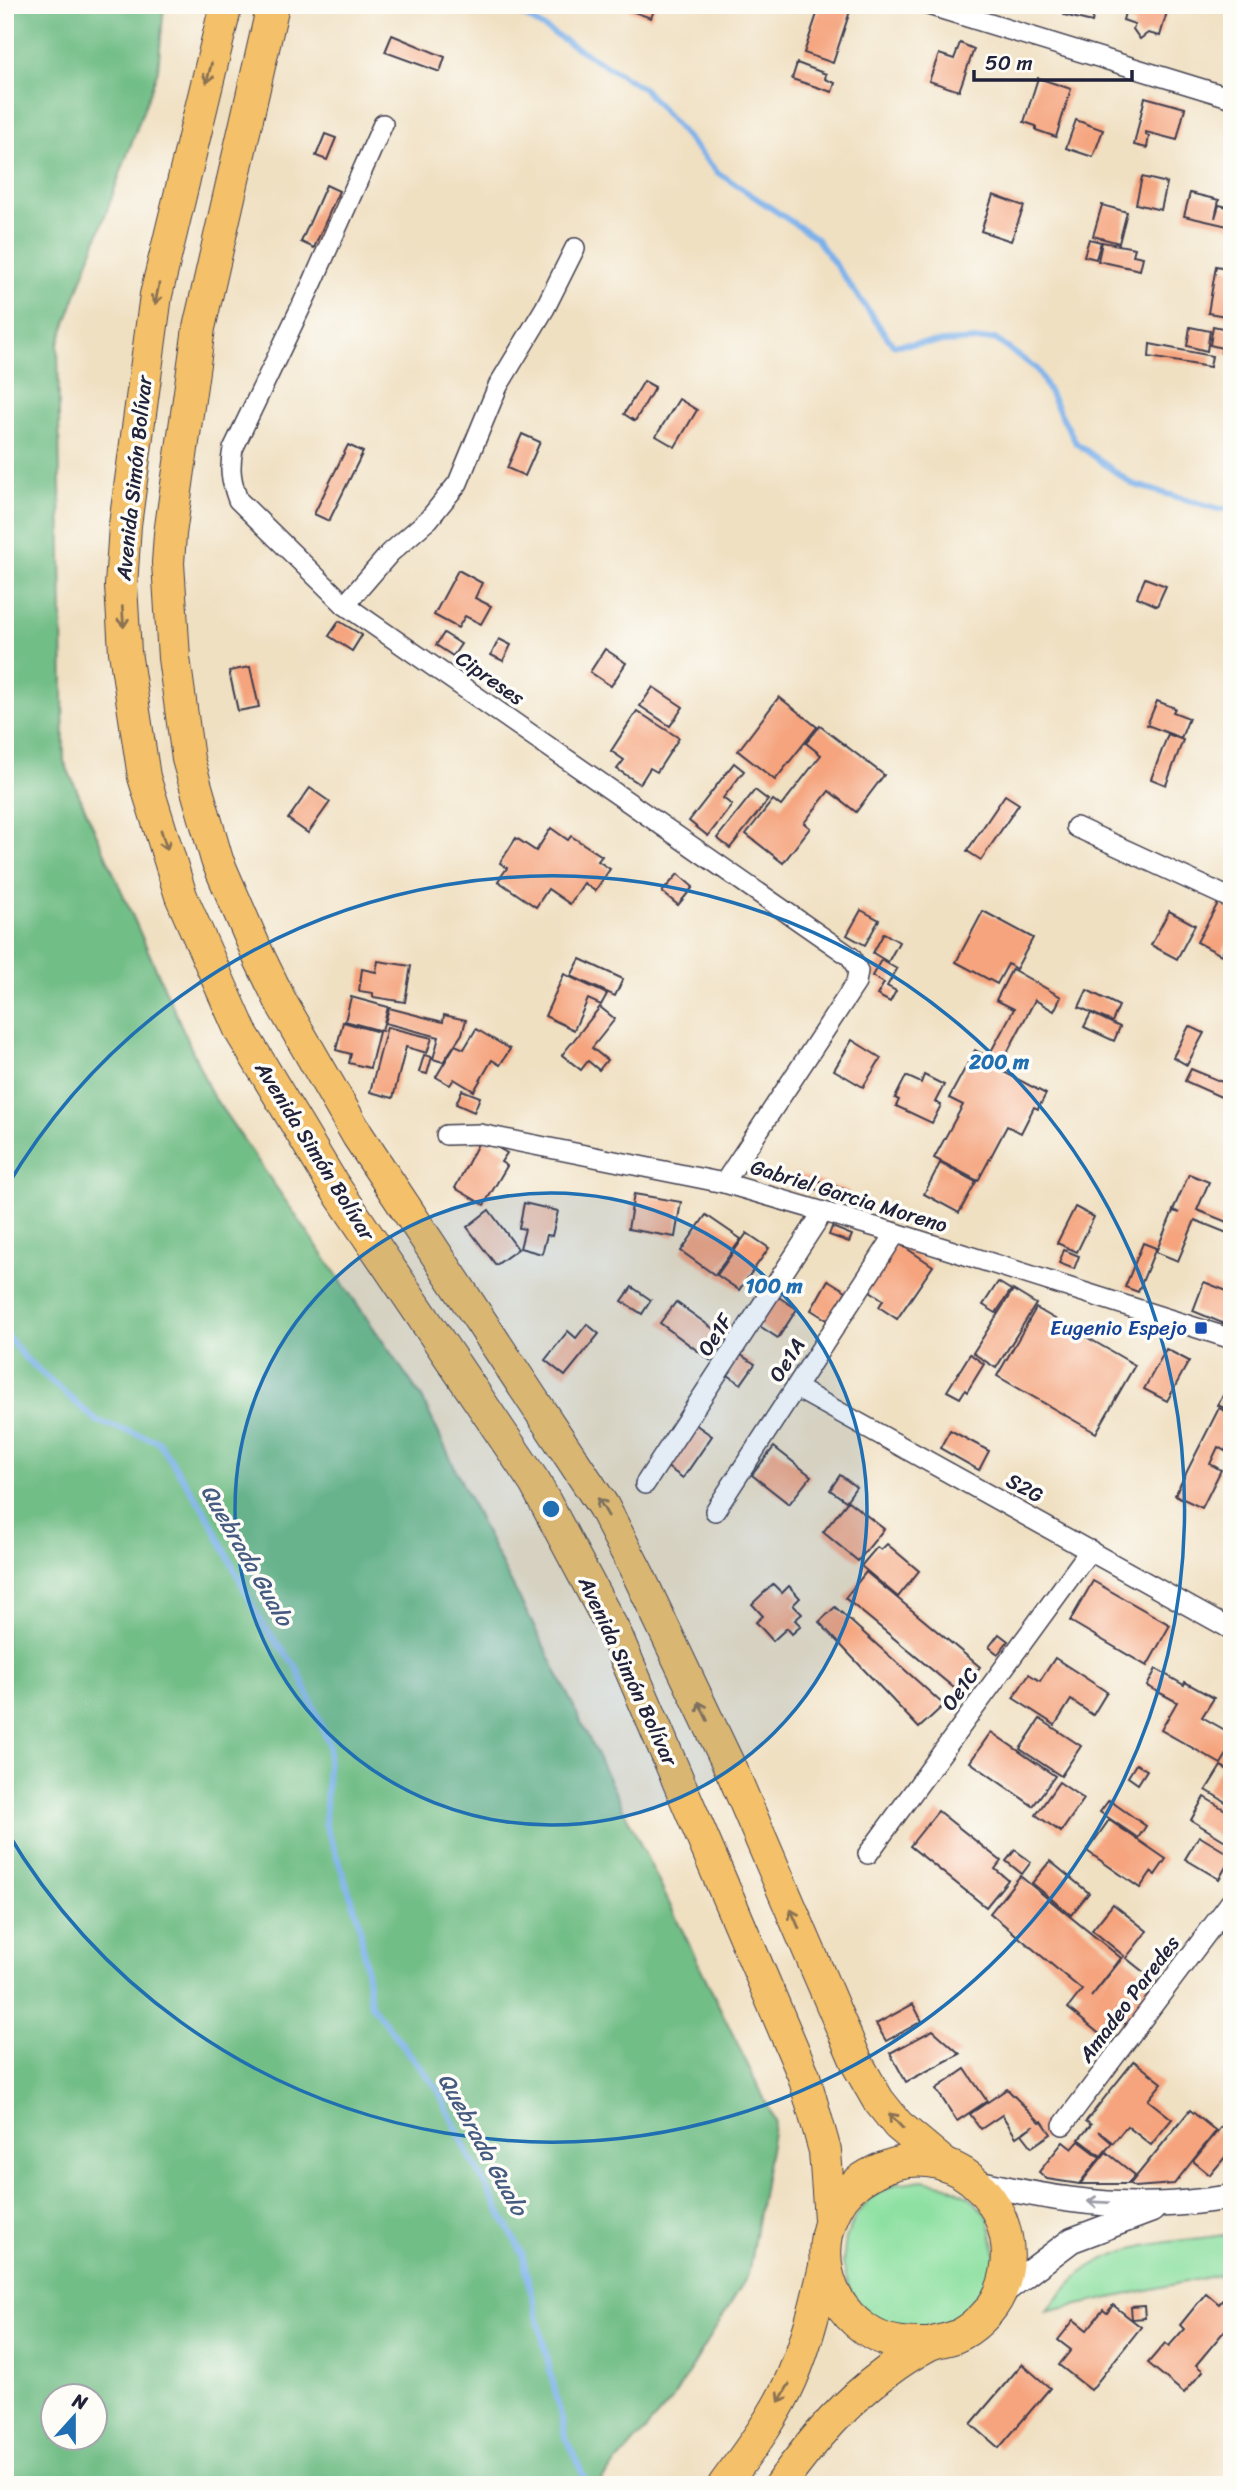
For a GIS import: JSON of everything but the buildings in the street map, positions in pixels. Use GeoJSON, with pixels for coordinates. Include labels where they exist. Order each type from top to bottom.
{"type":"FeatureCollection","features":[{"type":"Feature","properties":{"kind":"highway","name":"Avenida Simón Bolívar"},"geometry":{"type":"LineString","coordinates":[[273,5],[199,328],[168,563],[174,658],[188,759],[216,860],[282,1004],[358,1136],[603,1506],[734,1776],[858,2065],[878,2100],[898,2125],[947,2166]]}},
{"type":"Feature","properties":{"kind":"highway","name":"Avenida Simón Bolívar"},"geometry":{"type":"LineString","coordinates":[[226,6],[156,295],[125,525],[121,586],[125,652],[144,777],[181,896],[241,1032],[332,1183],[535,1483],[616,1635],[804,2076],[825,2151],[831,2219]]}},
{"type":"Feature","properties":{"kind":"highway"},"geometry":{"type":"LineString","coordinates":[[724,2485],[758,2437],[790,2383],[810,2330],[825,2266],[825,2242],[831,2219],[845,2195],[866,2176],[892,2164],[920,2161],[947,2166],[976,2182],[996,2206],[1008,2235],[1009,2266],[999,2295],[982,2319],[958,2336],[930,2344],[901,2344],[874,2334],[850,2317],[834,2293],[825,2266]]}},
{"type":"Feature","properties":{"kind":"highway"},"geometry":{"type":"LineString","coordinates":[[780,2485],[839,2411],[885,2373],[930,2344]]}},
{"type":"Feature","properties":{"kind":"street"},"geometry":{"type":"LineString","coordinates":[[928,5],[1232,98]]}},
{"type":"Feature","properties":{"kind":"street","name":"Cipreses"},"geometry":{"type":"LineString","coordinates":[[383,124],[312,284],[233,449],[229,465],[237,500],[345,605],[851,957],[858,971],[856,983],[724,1182]]}},
{"type":"Feature","properties":{"kind":"street"},"geometry":{"type":"LineString","coordinates":[[345,605],[390,552],[429,519],[458,483],[498,386],[545,308],[575,248]]}},
{"type":"Feature","properties":{"kind":"street"},"geometry":{"type":"LineString","coordinates":[[1076,827],[1232,899]]}},
{"type":"Feature","properties":{"kind":"street","name":"Gabriel Garcia Moreno"},"geometry":{"type":"LineString","coordinates":[[446,1135],[480,1134],[724,1182],[1232,1339]]}},
{"type":"Feature","properties":{"kind":"street","name":"Oe1F"},"geometry":{"type":"LineString","coordinates":[[645,1484],[823,1212]]}},
{"type":"Feature","properties":{"kind":"street","name":"Oe1A"},"geometry":{"type":"LineString","coordinates":[[715,1511],[896,1233]]}},
{"type":"Feature","properties":{"kind":"street","name":"S2G"},"geometry":{"type":"LineString","coordinates":[[796,1388],[1232,1630]]}},
{"type":"Feature","properties":{"kind":"street","name":"Oe1C"},"geometry":{"type":"LineString","coordinates":[[868,1854],[1090,1550]]}},
{"type":"Feature","properties":{"kind":"street","name":"Amadeo Paredes"},"geometry":{"type":"LineString","coordinates":[[1063,2125],[1232,1900]]}},
{"type":"Feature","properties":{"kind":"street"},"geometry":{"type":"LineString","coordinates":[[976,2182],[1034,2195],[1093,2203],[1166,2205],[1232,2197]]}},
{"type":"Feature","properties":{"kind":"street"},"geometry":{"type":"LineString","coordinates":[[999,2295],[1072,2240],[1166,2205]]}},
{"type":"Feature","properties":{"kind":"green space"},"geometry":{"type":"Polygon","coordinates":[[[5,5],[164,5],[158,70],[58,345],[64,761],[211,1093],[422,1398],[484,1530],[547,1652],[775,2121],[748,2275],[672,2400],[597,2485],[5,2485],[5,5]]]}},
{"type":"Feature","properties":{"kind":"green space"},"geometry":{"type":"Polygon","coordinates":[[[922,2180],[947,2185],[970,2197],[988,2217],[999,2267],[978,2313],[932,2336],[882,2326],[863,2309],[849,2288],[843,2263],[846,2238],[856,2215],[873,2196],[896,2184],[922,2180]]]}},
{"type":"Feature","properties":{"kind":"green space"},"geometry":{"type":"Polygon","coordinates":[[[1232,2234],[1232,2272],[1046,2312],[1080,2275],[1109,2257],[1142,2246],[1232,2234]]]}},
{"type":"Feature","properties":{"kind":"waterway"},"geometry":{"type":"LineString","coordinates":[[127,5],[149,8],[159,5]]}},
{"type":"Feature","properties":{"kind":"waterway"},"geometry":{"type":"LineString","coordinates":[[507,5],[644,89],[717,172],[816,238],[893,345],[995,339],[1037,369],[1076,443],[1132,484],[1219,509],[1232,508]]}},
{"type":"Feature","properties":{"kind":"waterway","name":"Quebrada Gualo"},"geometry":{"type":"LineString","coordinates":[[5,1333],[25,1358],[97,1421],[158,1441],[209,1518],[260,1621],[297,1668],[329,1744],[325,1823],[359,1920],[371,2005],[437,2088],[469,2155],[522,2253],[567,2441],[588,2485]]}},
{"type":"Feature","properties":{"kind":"place","name":"Eugenio Espejo"},"geometry":{"type":"Point","coordinates":[1201,1328]}}]}
